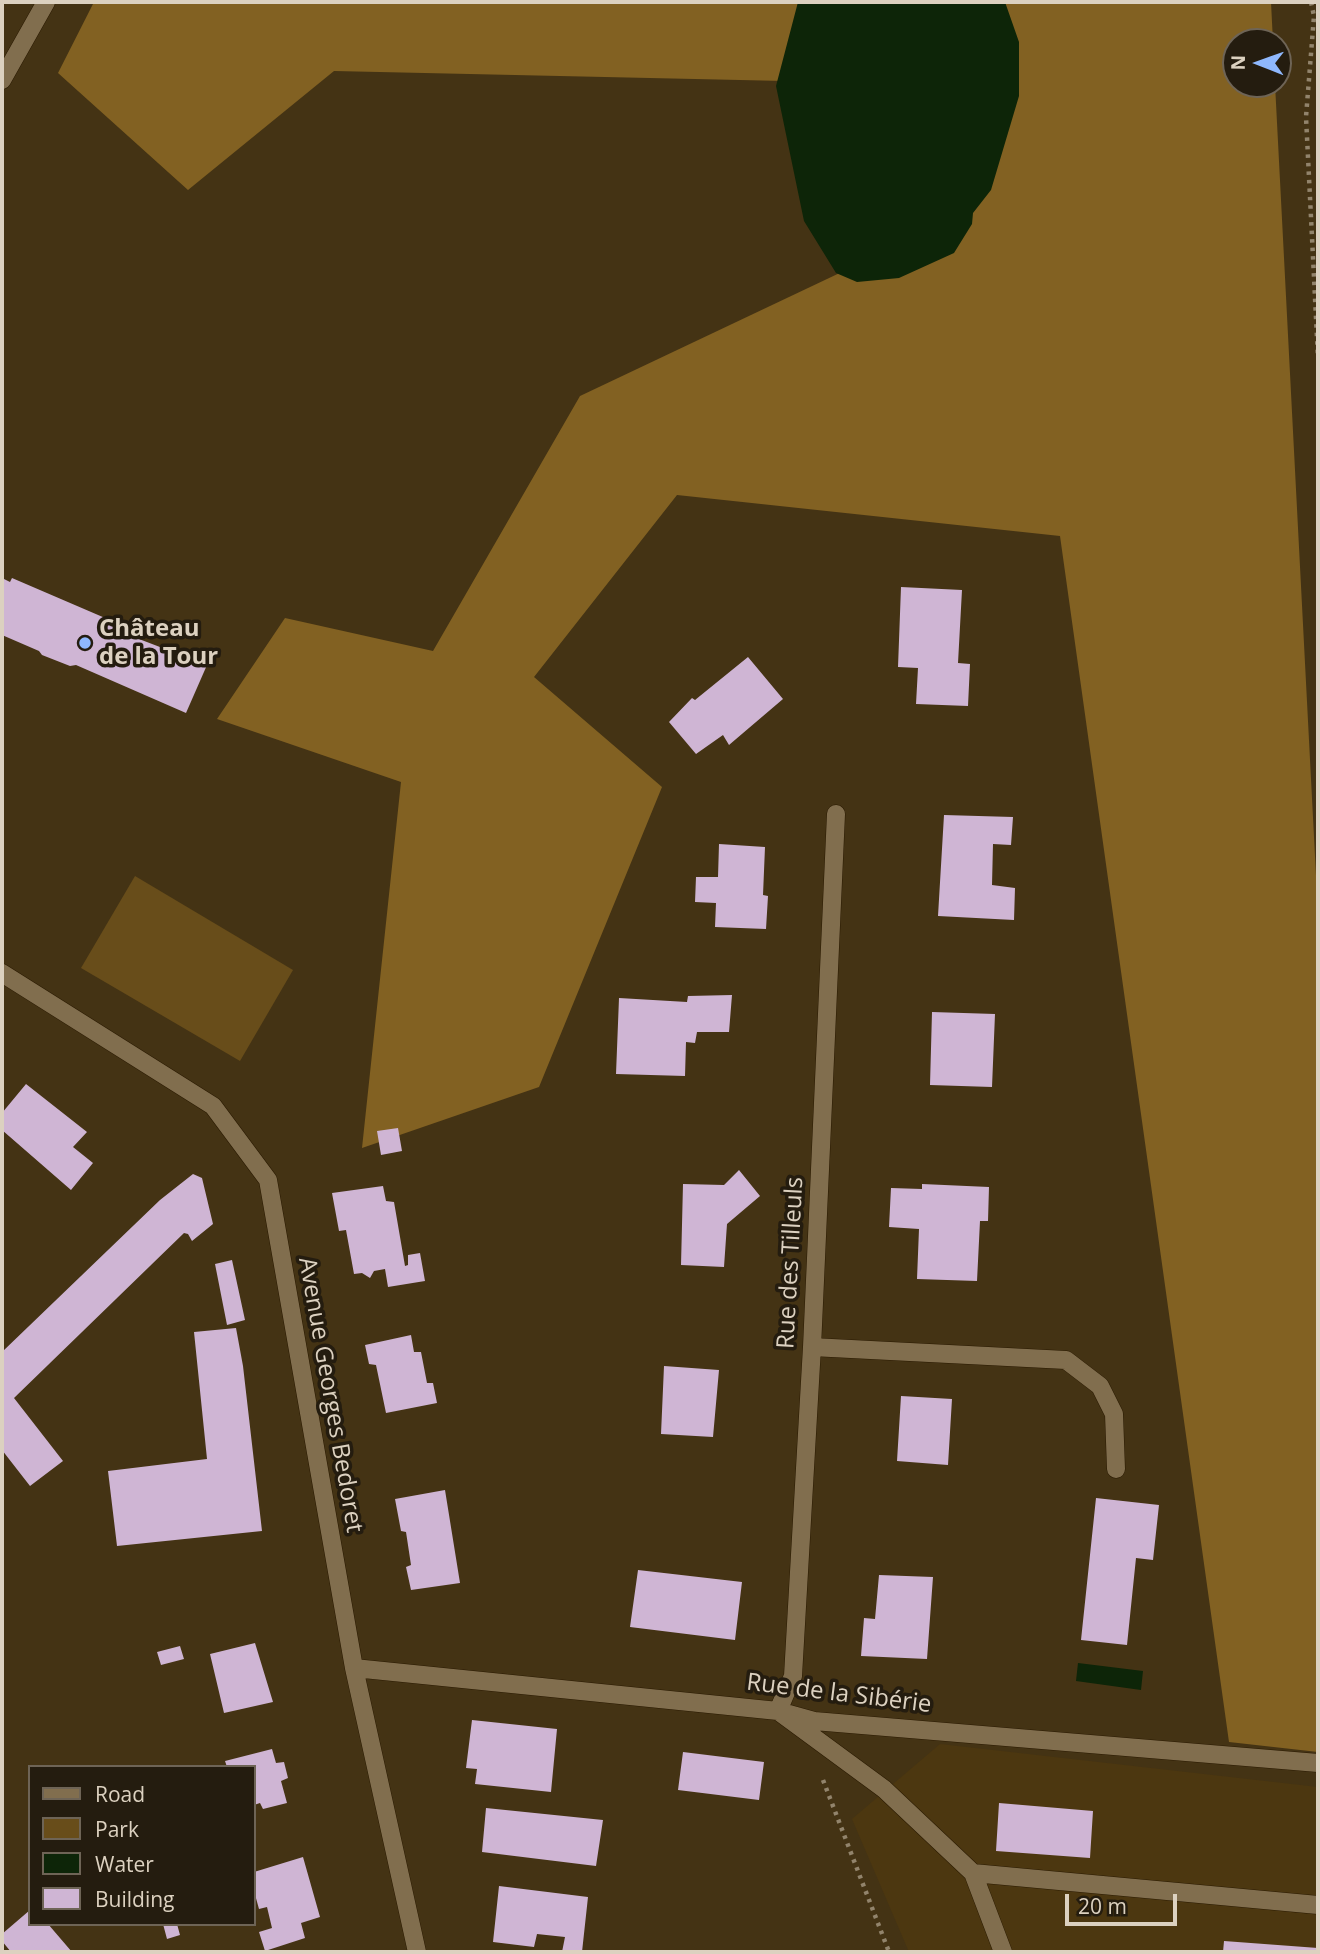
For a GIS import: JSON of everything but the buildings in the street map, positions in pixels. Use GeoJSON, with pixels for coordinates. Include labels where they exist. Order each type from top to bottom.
{"type":"FeatureCollection","features":[{"type":"Feature","properties":{"kind":"street"},"geometry":{"type":"LineString","coordinates":[[2,80],[46,2]]}},
{"type":"Feature","properties":{"kind":"street","name":"Rue des Tilleuls"},"geometry":{"type":"LineString","coordinates":[[778,1711],[793,1676],[812,1347],[836,814]]}},
{"type":"Feature","properties":{"kind":"street","name":"Avenue Georges Bedoret"},"geometry":{"type":"LineString","coordinates":[[2,973],[213,1106],[268,1180],[354,1668],[418,1952]]}},
{"type":"Feature","properties":{"kind":"street"},"geometry":{"type":"LineString","coordinates":[[812,1347],[1066,1360],[1100,1386],[1114,1415],[1116,1469]]}},
{"type":"Feature","properties":{"kind":"street","name":"Rue de la Sibérie"},"geometry":{"type":"LineString","coordinates":[[354,1668],[778,1711],[814,1721],[1318,1763]]}},
{"type":"Feature","properties":{"kind":"street"},"geometry":{"type":"LineString","coordinates":[[778,1711],[884,1790],[973,1873],[1003,1952]]}},
{"type":"Feature","properties":{"kind":"street"},"geometry":{"type":"LineString","coordinates":[[973,1873],[1318,1905]]}},
{"type":"Feature","properties":{"kind":"path"},"geometry":{"type":"LineString","coordinates":[[1311,2],[1314,16],[1306,117],[1318,358]]}},
{"type":"Feature","properties":{"kind":"path"},"geometry":{"type":"LineString","coordinates":[[819,1771],[889,1952]]}},
{"type":"Feature","properties":{"kind":"shaded area"},"geometry":{"type":"Polygon","coordinates":[[[94,2],[1271,2],[1272,28],[1222,28],[1222,98],[1276,98],[1318,914],[1318,1752],[1229,1742],[1060,536],[677,495],[534,677],[662,787],[539,1087],[362,1148],[401,782],[217,719],[285,618],[433,651],[580,396],[922,234],[830,82],[334,71],[188,190],[58,73],[94,2]]]}},
{"type":"Feature","properties":{"kind":"shaded area"},"geometry":{"type":"Polygon","coordinates":[[[940,1744],[1318,1787],[1318,1952],[909,1952],[852,1819],[940,1744]]]}},
{"type":"Feature","properties":{"kind":"green space"},"geometry":{"type":"Polygon","coordinates":[[[135,876],[293,970],[240,1061],[81,968],[135,876]]]}},
{"type":"Feature","properties":{"kind":"water"},"geometry":{"type":"Polygon","coordinates":[[[798,2],[1005,2],[1019,42],[1019,96],[991,190],[973,213],[972,224],[954,253],[899,278],[857,282],[836,273],[804,221],[776,86],[798,2]]]}},
{"type":"Feature","properties":{"kind":"water"},"geometry":{"type":"Polygon","coordinates":[[[1078,1663],[1143,1671],[1141,1690],[1076,1681],[1078,1663]]]}},
{"type":"Feature","properties":{"kind":"place","name":"Château de la Tour"},"geometry":{"type":"Point","coordinates":[85,643]}}]}
